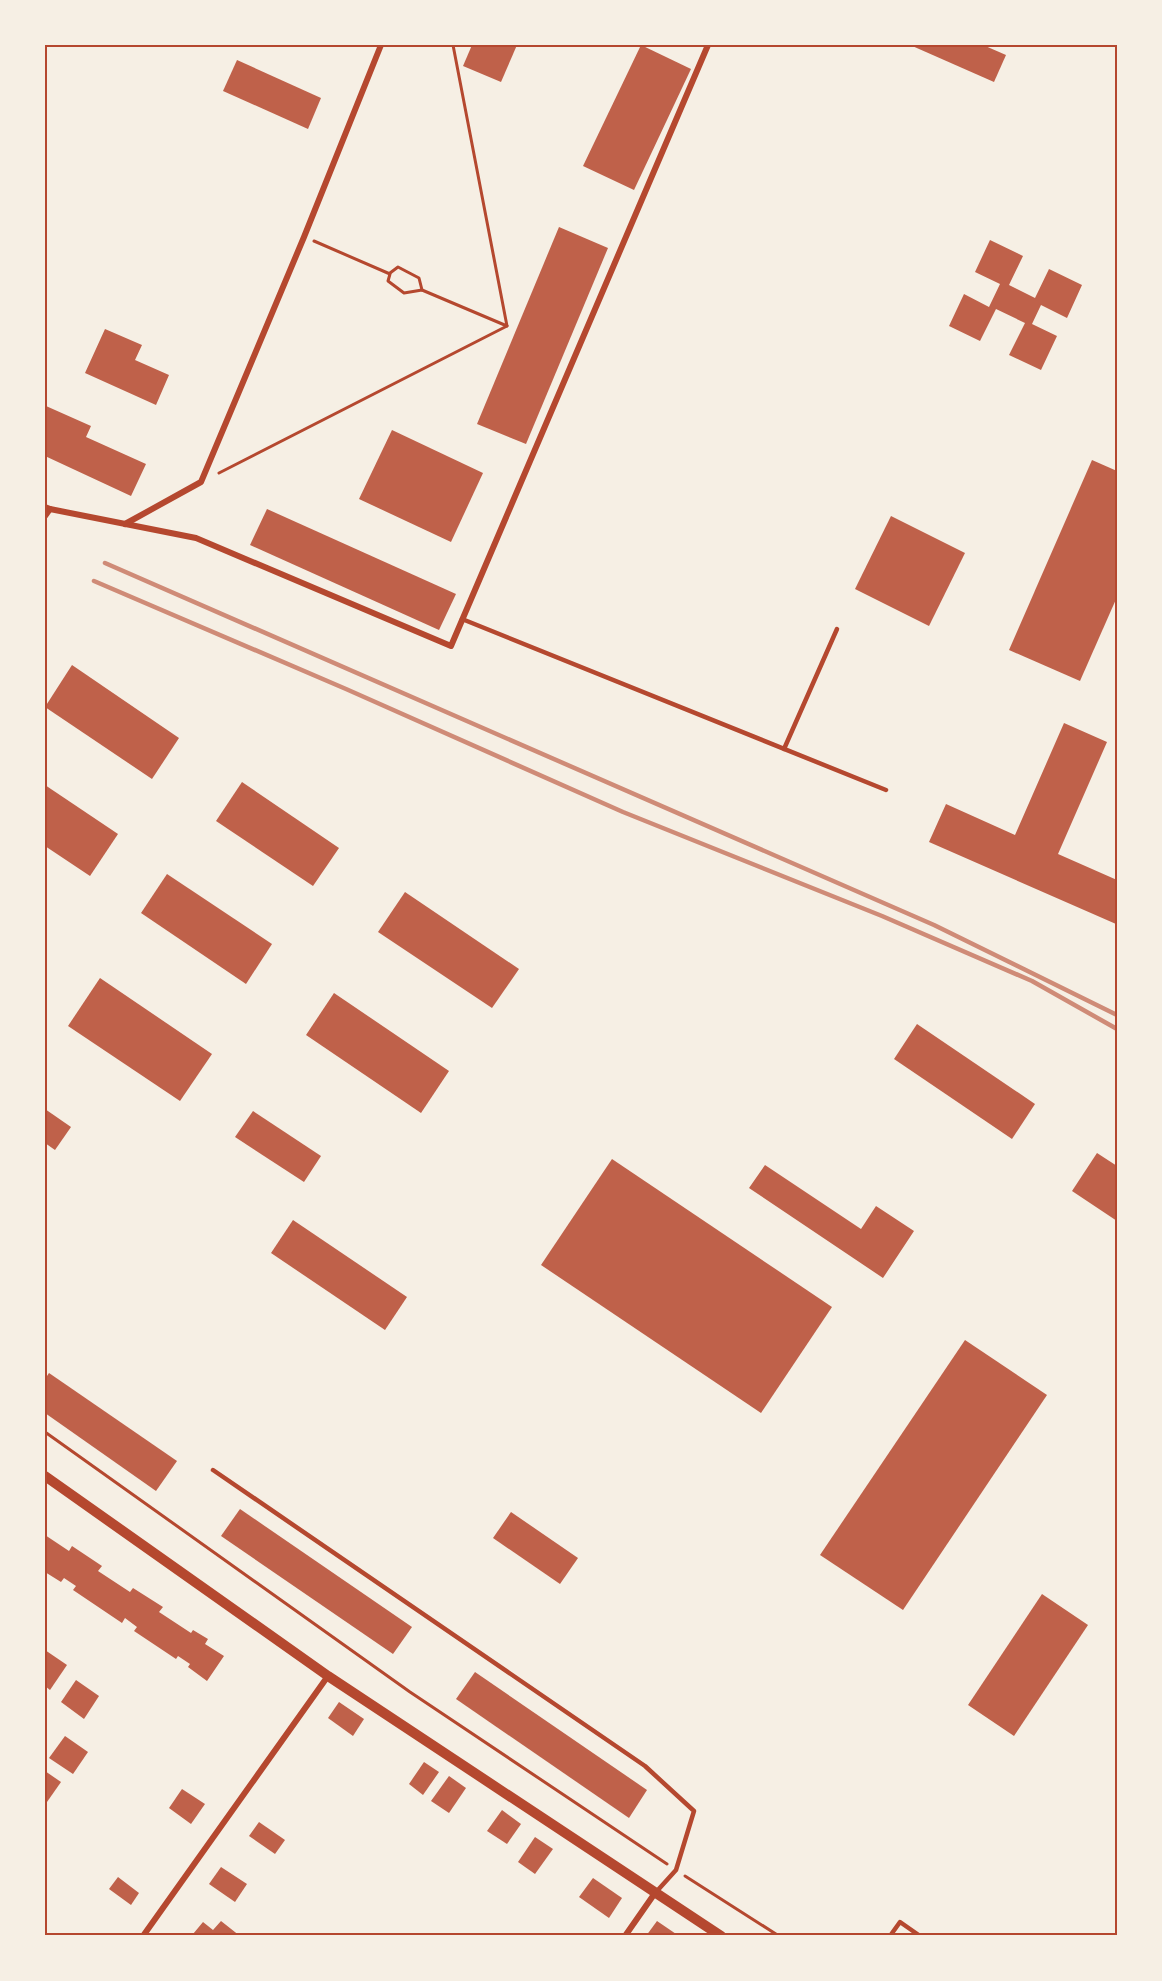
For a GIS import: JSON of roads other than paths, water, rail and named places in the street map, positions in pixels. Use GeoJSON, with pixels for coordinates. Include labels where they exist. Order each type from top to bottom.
{"type":"FeatureCollection","features":[{"type":"Feature","properties":{"kind":"street"},"geometry":{"type":"LineString","coordinates":[[125,524],[201,482],[304,237],[381,45]]}},
{"type":"Feature","properties":{"kind":"street"},"geometry":{"type":"LineString","coordinates":[[45,516],[47,508],[196,538],[451,646],[708,45]]}},
{"type":"Feature","properties":{"kind":"street"},"geometry":{"type":"LineString","coordinates":[[45,1476],[327,1676],[721,1936]]}},
{"type":"Feature","properties":{"kind":"street"},"geometry":{"type":"LineString","coordinates":[[142,1936],[327,1676]]}},
{"type":"Feature","properties":{"kind":"street"},"geometry":{"type":"LineString","coordinates":[[625,1936],[655,1893]]}},
{"type":"Feature","properties":{"kind":"lane"},"geometry":{"type":"LineString","coordinates":[[462,619],[886,790]]}},
{"type":"Feature","properties":{"kind":"lane"},"geometry":{"type":"LineString","coordinates":[[784,749],[837,629]]}},
{"type":"Feature","properties":{"kind":"lane"},"geometry":{"type":"LineString","coordinates":[[213,1470],[645,1766],[694,1811],[676,1870],[655,1893]]}},
{"type":"Feature","properties":{"kind":"lane"},"geometry":{"type":"LineString","coordinates":[[890,1936],[900,1922],[920,1936]]}},
{"type":"Feature","properties":{"kind":"railway"},"geometry":{"type":"LineString","coordinates":[[105,563],[934,925],[1117,1015]]}},
{"type":"Feature","properties":{"kind":"railway"},"geometry":{"type":"LineString","coordinates":[[94,581],[346,689],[623,812],[882,916],[1032,981],[1117,1029]]}}]}
